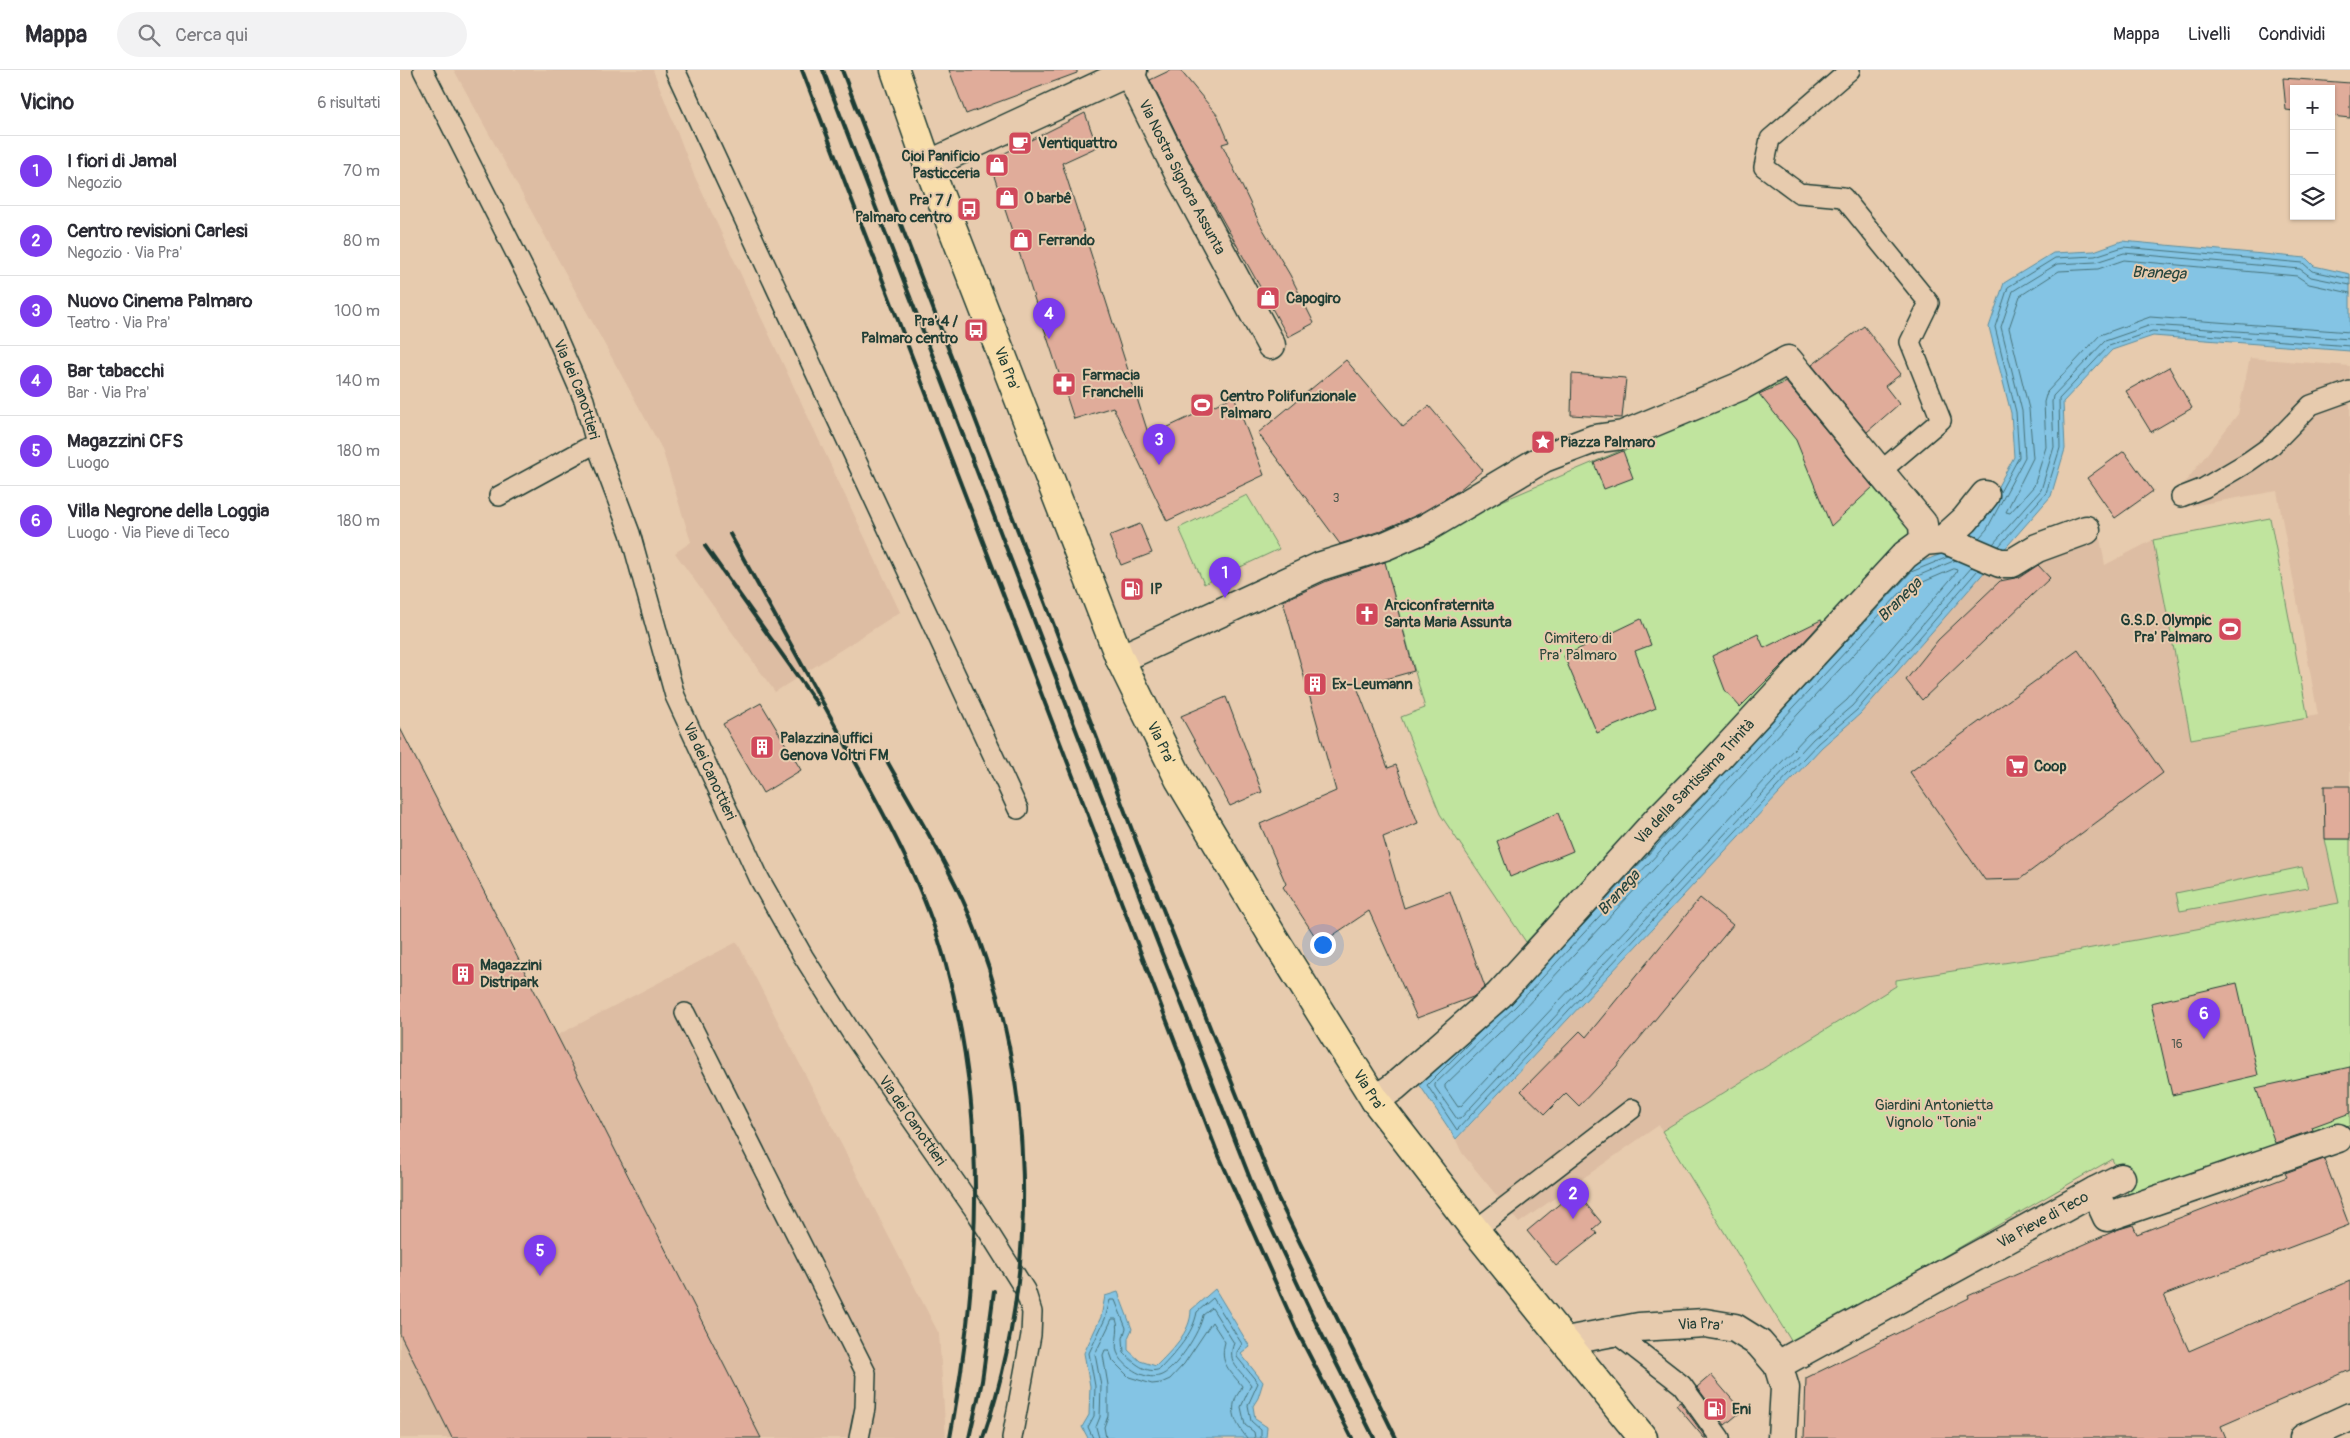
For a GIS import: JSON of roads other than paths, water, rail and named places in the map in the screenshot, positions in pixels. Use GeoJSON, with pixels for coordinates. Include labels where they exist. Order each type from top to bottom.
{"type":"FeatureCollection","features":[{"type":"Feature","properties":{"kind":"main road","name":"Via Pra'"},"geometry":{"type":"LineString","coordinates":[[894,70],[928,165],[1120,660],[1178,779],[1379,1105],[1475,1230],[1643,1438]]}},
{"type":"Feature","properties":{"kind":"street","name":"Via Nostra Signora Assunta"},"geometry":{"type":"LineString","coordinates":[[928,165],[1130,71],[1178,172],[1271,345]]}},
{"type":"Feature","properties":{"kind":"street"},"geometry":{"type":"LineString","coordinates":[[1120,660],[1321,566],[1385,546],[1426,528],[1544,458],[1594,439],[1623,435],[1741,386],[1788,360],[1939,541],[2000,562],[2012,563],[2036,548],[2086,530]]}},
{"type":"Feature","properties":{"kind":"street","name":"Via della Santissima Trinità"},"geometry":{"type":"LineString","coordinates":[[1379,1105],[1394,1087],[1499,995],[1661,816],[1715,761],[1906,555],[1939,541],[1964,520],[1985,495]]}},
{"type":"Feature","properties":{"kind":"street","name":"Via Pieve di Teco"},"geometry":{"type":"LineString","coordinates":[[1778,1365],[2095,1191],[2107,1217],[2338,1138]]}},
{"type":"Feature","properties":{"kind":"street"},"geometry":{"type":"LineString","coordinates":[[2095,1191],[2121,1178]]}},
{"type":"Feature","properties":{"kind":"street","name":"Via Pra'"},"geometry":{"type":"LineString","coordinates":[[1566,1341],[1638,1327],[1705,1323],[1735,1328],[1759,1343],[1778,1365],[1785,1388],[1782,1438]]}},
{"type":"Feature","properties":{"kind":"street"},"geometry":{"type":"LineString","coordinates":[[2304,1438],[2350,1417]]}},
{"type":"Feature","properties":{"kind":"lane","name":"Via dei Canottieri"},"geometry":{"type":"LineString","coordinates":[[423,70],[548,315],[584,400],[596,443],[630,534],[675,696],[760,880],[803,956],[851,1032],[976,1212],[1025,1290],[1032,1312],[1031,1335],[1012,1438]]}},
{"type":"Feature","properties":{"kind":"lane"},"geometry":{"type":"LineString","coordinates":[[675,70],[1018,809]]}},
{"type":"Feature","properties":{"kind":"lane"},"geometry":{"type":"LineString","coordinates":[[1850,70],[1770,139],[1764,167],[1800,193],[1843,197],[1929,303],[1910,342],[1941,420],[1881,471]]}},
{"type":"Feature","properties":{"kind":"lane"},"geometry":{"type":"LineString","coordinates":[[2181,497],[2204,488],[2272,446],[2311,405],[2350,391]]}},
{"type":"Feature","properties":{"kind":"lane"},"geometry":{"type":"LineString","coordinates":[[499,496],[596,443]]}},
{"type":"Feature","properties":{"kind":"lane"},"geometry":{"type":"LineString","coordinates":[[685,1013],[866,1373],[865,1408],[859,1438]]}},
{"type":"Feature","properties":{"kind":"lane"},"geometry":{"type":"LineString","coordinates":[[1475,1230],[1632,1109]]}},
{"type":"Feature","properties":{"kind":"lane"},"geometry":{"type":"LineString","coordinates":[[1614,1332],[1682,1385],[1720,1438]]}},
{"type":"Feature","properties":{"kind":"water","name":"Branega"},"geometry":{"type":"Polygon","coordinates":[[[2122,241],[2306,258],[2314,266],[2350,274],[2350,351],[2153,336],[2112,350],[2063,402],[2065,449],[2051,496],[1860,714],[1822,747],[1456,1139],[1419,1084],[1508,998],[1908,567],[1949,551],[1978,523],[2014,457],[2011,413],[1989,327],[2004,283],[2053,253],[2094,251],[2122,241]]]}},
{"type":"Feature","properties":{"kind":"water"},"geometry":{"type":"Polygon","coordinates":[[[1215,1289],[1250,1347],[1241,1354],[1263,1382],[1258,1398],[1253,1406],[1255,1419],[1267,1427],[1266,1438],[1088,1438],[1082,1427],[1089,1415],[1090,1386],[1084,1353],[1101,1317],[1105,1296],[1118,1292],[1132,1329],[1128,1338],[1128,1350],[1140,1361],[1156,1366],[1184,1333],[1188,1326],[1191,1310],[1215,1289]]]}},
{"type":"Feature","properties":{"kind":"railway"},"geometry":{"type":"LineString","coordinates":[[802,70],[1216,1149],[1298,1333],[1352,1438]]}},
{"type":"Feature","properties":{"kind":"railway"},"geometry":{"type":"LineString","coordinates":[[823,70],[1157,941],[1260,1204],[1316,1323],[1374,1438]]}},
{"type":"Feature","properties":{"kind":"railway"},"geometry":{"type":"LineString","coordinates":[[842,70],[1145,864],[1277,1196],[1396,1438]]}},
{"type":"Feature","properties":{"kind":"railway"},"geometry":{"type":"LineString","coordinates":[[730,534],[892,830],[928,910],[946,965],[960,1024],[969,1083],[974,1142],[975,1201],[968,1319],[950,1438]]}},
{"type":"Feature","properties":{"kind":"railway"},"geometry":{"type":"LineString","coordinates":[[705,546],[818,705]]}},
{"type":"Feature","properties":{"kind":"railway"},"geometry":{"type":"LineString","coordinates":[[887,761],[940,855],[969,914],[991,977],[1008,1041],[1018,1108],[1023,1174],[1022,1242],[1014,1308],[1002,1374],[983,1438]]}},
{"type":"Feature","properties":{"kind":"railway"},"geometry":{"type":"LineString","coordinates":[[969,1438],[982,1381],[994,1291]]}},
{"type":"Feature","properties":{"kind":"place","name":"Ventiquattro"},"geometry":{"type":"Point","coordinates":[1020,143]}},
{"type":"Feature","properties":{"kind":"place","name":"Cioi Panificio Pasticceria"},"geometry":{"type":"Point","coordinates":[997,165]}},
{"type":"Feature","properties":{"kind":"place","name":"O barbê"},"geometry":{"type":"Point","coordinates":[1007,198]}},
{"type":"Feature","properties":{"kind":"place","name":"Pra' 7 / Palmaro centro"},"geometry":{"type":"Point","coordinates":[969,209]}},
{"type":"Feature","properties":{"kind":"place","name":"Ferrando"},"geometry":{"type":"Point","coordinates":[1021,240]}},
{"type":"Feature","properties":{"kind":"place","name":"Capogiro"},"geometry":{"type":"Point","coordinates":[1268,298]}},
{"type":"Feature","properties":{"kind":"place","name":"Pra' 4 / Palmaro centro"},"geometry":{"type":"Point","coordinates":[976,330]}},
{"type":"Feature","properties":{"kind":"place","name":"Bar tabacchi"},"geometry":{"type":"Point","coordinates":[1049,339]}},
{"type":"Feature","properties":{"kind":"place","name":"Farmacia Franchelli"},"geometry":{"type":"Point","coordinates":[1064,384]}},
{"type":"Feature","properties":{"kind":"place","name":"Centro Polifunzionale Palmaro"},"geometry":{"type":"Point","coordinates":[1202,405]}},
{"type":"Feature","properties":{"kind":"place","name":"Piazza Palmaro"},"geometry":{"type":"Point","coordinates":[1543,442]}},
{"type":"Feature","properties":{"kind":"place","name":"Nuovo Cinema Palmaro"},"geometry":{"type":"Point","coordinates":[1159,465]}},
{"type":"Feature","properties":{"kind":"place","name":"IP"},"geometry":{"type":"Point","coordinates":[1132,589]}},
{"type":"Feature","properties":{"kind":"place","name":"I fiori di Jamal"},"geometry":{"type":"Point","coordinates":[1225,598]}},
{"type":"Feature","properties":{"kind":"place","name":"Arciconfraternita Santa Maria Assunta"},"geometry":{"type":"Point","coordinates":[1367,614]}},
{"type":"Feature","properties":{"kind":"place","name":"G.S.D. Olympic Pra' Palmaro"},"geometry":{"type":"Point","coordinates":[2230,629]}},
{"type":"Feature","properties":{"kind":"place","name":"Ex-Leumann"},"geometry":{"type":"Point","coordinates":[1315,684]}},
{"type":"Feature","properties":{"kind":"place","name":"Palazzina uffici Genova Voltri FM"},"geometry":{"type":"Point","coordinates":[762,747]}},
{"type":"Feature","properties":{"kind":"place","name":"Coop"},"geometry":{"type":"Point","coordinates":[2017,766]}},
{"type":"Feature","properties":{"kind":"place","name":"Magazzini Distripark"},"geometry":{"type":"Point","coordinates":[463,974]}},
{"type":"Feature","properties":{"kind":"place","name":"Villa Negrone della Loggia"},"geometry":{"type":"Point","coordinates":[2204,1039]}},
{"type":"Feature","properties":{"kind":"place","name":"Centro revisioni Carlesi"},"geometry":{"type":"Point","coordinates":[1573,1219]}},
{"type":"Feature","properties":{"kind":"place","name":"Magazzini CFS"},"geometry":{"type":"Point","coordinates":[540,1276]}},
{"type":"Feature","properties":{"kind":"place","name":"Eni"},"geometry":{"type":"Point","coordinates":[1715,1409]}},
{"type":"Feature","properties":{"kind":"park label","name":"Cimitero di Pra' Palmaro"},"geometry":{"type":"Point","coordinates":[1578,646]}},
{"type":"Feature","properties":{"kind":"park label","name":"Giardini Antonietta Vignolo \"Tonia\""},"geometry":{"type":"Point","coordinates":[1934,1114]}}]}
